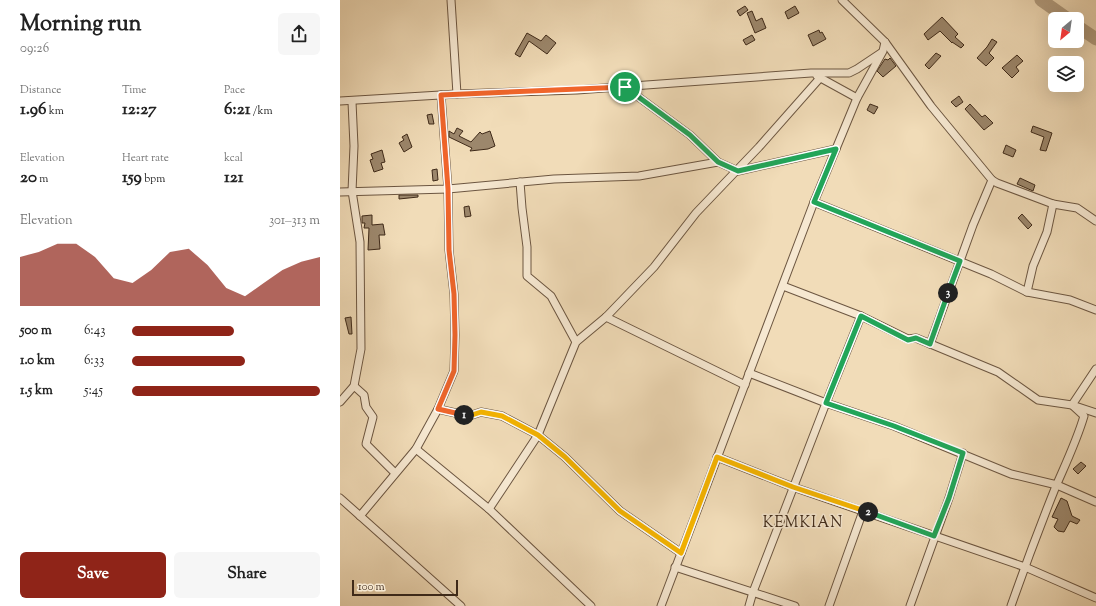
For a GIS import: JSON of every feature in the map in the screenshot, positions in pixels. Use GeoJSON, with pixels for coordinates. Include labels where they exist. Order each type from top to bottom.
{"type":"FeatureCollection","features":[{"type":"Feature","properties":{"kind":"street"},"geometry":{"type":"LineString","coordinates":[[452,0],[457,94]]}},
{"type":"Feature","properties":{"kind":"street"},"geometry":{"type":"LineString","coordinates":[[842,0],[885,42],[931,106],[992,180],[1053,204],[1077,208],[1096,222]]}},
{"type":"Feature","properties":{"kind":"street"},"geometry":{"type":"LineString","coordinates":[[661,606],[814,202],[857,98],[883,51],[885,42]]}},
{"type":"Feature","properties":{"kind":"street"},"geometry":{"type":"LineString","coordinates":[[340,102],[457,94],[558,91],[625,87],[811,73],[849,73],[883,51]]}},
{"type":"Feature","properties":{"kind":"street"},"geometry":{"type":"LineString","coordinates":[[811,73],[857,98]]}},
{"type":"Feature","properties":{"kind":"street"},"geometry":{"type":"LineString","coordinates":[[489,509],[538,435],[576,342],[606,317],[654,267],[696,213],[738,171],[820,78]]}},
{"type":"Feature","properties":{"kind":"street"},"geometry":{"type":"LineString","coordinates":[[625,87],[690,135],[718,162],[738,171],[836,149]]}},
{"type":"Feature","properties":{"kind":"street"},"geometry":{"type":"LineString","coordinates":[[360,516],[416,449],[438,409],[454,371],[454,294],[449,250],[448,189],[441,95]]}},
{"type":"Feature","properties":{"kind":"street"},"geometry":{"type":"LineString","coordinates":[[340,402],[354,386],[362,349],[360,242],[352,191],[354,146],[352,102]]}},
{"type":"Feature","properties":{"kind":"street"},"geometry":{"type":"LineString","coordinates":[[340,192],[448,189],[554,179],[639,176],[718,162]]}},
{"type":"Feature","properties":{"kind":"street"},"geometry":{"type":"LineString","coordinates":[[930,344],[960,261],[992,180]]}},
{"type":"Feature","properties":{"kind":"street"},"geometry":{"type":"LineString","coordinates":[[520,182],[527,247],[527,276],[551,296],[576,342]]}},
{"type":"Feature","properties":{"kind":"street"},"geometry":{"type":"LineString","coordinates":[[814,202],[991,274],[1027,292],[1070,300],[1096,310]]}},
{"type":"Feature","properties":{"kind":"street"},"geometry":{"type":"LineString","coordinates":[[1027,292],[1033,266],[1047,232],[1053,204]]}},
{"type":"Feature","properties":{"kind":"street"},"geometry":{"type":"LineString","coordinates":[[783,286],[861,316],[908,340],[916,338],[998,372],[1038,400],[1072,405],[1096,413]]}},
{"type":"Feature","properties":{"kind":"street"},"geometry":{"type":"LineString","coordinates":[[749,606],[793,487],[861,316]]}},
{"type":"Feature","properties":{"kind":"street"},"geometry":{"type":"LineString","coordinates":[[606,317],[745,385]]}},
{"type":"Feature","properties":{"kind":"street"},"geometry":{"type":"LineString","coordinates":[[1072,405],[1096,369]]}},
{"type":"Feature","properties":{"kind":"street"},"geometry":{"type":"LineString","coordinates":[[749,373],[826,403],[894,426],[963,453],[1011,474],[1057,485],[1096,502]]}},
{"type":"Feature","properties":{"kind":"street"},"geometry":{"type":"LineString","coordinates":[[354,386],[364,395],[366,407],[373,418],[366,444],[395,473]]}},
{"type":"Feature","properties":{"kind":"street"},"geometry":{"type":"LineString","coordinates":[[1011,606],[1057,485],[1077,438],[1084,416],[1072,405]]}},
{"type":"Feature","properties":{"kind":"street"},"geometry":{"type":"LineString","coordinates":[[438,409],[469,416],[481,412],[502,416],[538,435],[565,457],[620,511],[681,553]]}},
{"type":"Feature","properties":{"kind":"street"},"geometry":{"type":"LineString","coordinates":[[416,449],[489,509],[591,606]]}},
{"type":"Feature","properties":{"kind":"street"},"geometry":{"type":"LineString","coordinates":[[910,606],[934,536],[949,498],[963,453]]}},
{"type":"Feature","properties":{"kind":"street"},"geometry":{"type":"LineString","coordinates":[[717,457],[793,487],[1025,567],[1096,598]]}},
{"type":"Feature","properties":{"kind":"street"},"geometry":{"type":"LineString","coordinates":[[340,498],[461,606]]}},
{"type":"Feature","properties":{"kind":"street"},"geometry":{"type":"LineString","coordinates":[[829,606],[863,511]]}},
{"type":"Feature","properties":{"kind":"street"},"geometry":{"type":"LineString","coordinates":[[675,567],[795,606]]}},
{"type":"Feature","properties":{"kind":"building"},"geometry":{"type":"Polygon","coordinates":[[[745,6],[748,10],[740,16],[737,11],[745,6]]]}},
{"type":"Feature","properties":{"kind":"building"},"geometry":{"type":"Polygon","coordinates":[[[795,6],[799,13],[788,19],[785,12],[795,6]]]}},
{"type":"Feature","properties":{"kind":"building"},"geometry":{"type":"Polygon","coordinates":[[[752,11],[756,21],[762,18],[766,28],[755,33],[747,13],[752,11]]]}},
{"type":"Feature","properties":{"kind":"building"},"geometry":{"type":"Polygon","coordinates":[[[942,17],[958,34],[955,37],[964,45],[961,48],[952,43],[940,31],[928,40],[924,34],[942,17]]]}},
{"type":"Feature","properties":{"kind":"building"},"geometry":{"type":"Polygon","coordinates":[[[819,30],[826,39],[813,46],[808,35],[819,30]]]}},
{"type":"Feature","properties":{"kind":"building"},"geometry":{"type":"Polygon","coordinates":[[[527,33],[541,41],[546,35],[556,43],[547,54],[529,41],[520,57],[515,54],[527,33]]]}},
{"type":"Feature","properties":{"kind":"building"},"geometry":{"type":"Polygon","coordinates":[[[752,35],[755,40],[746,45],[743,40],[752,35]]]}},
{"type":"Feature","properties":{"kind":"building"},"geometry":{"type":"Polygon","coordinates":[[[992,39],[997,42],[989,53],[994,58],[986,66],[977,58],[992,39]]]}},
{"type":"Feature","properties":{"kind":"building"},"geometry":{"type":"Polygon","coordinates":[[[936,53],[941,56],[929,69],[925,65],[936,53]]]}},
{"type":"Feature","properties":{"kind":"building"},"geometry":{"type":"Polygon","coordinates":[[[1017,55],[1023,61],[1016,67],[1019,71],[1012,78],[1002,68],[1017,55]]]}},
{"type":"Feature","properties":{"kind":"building"},"geometry":{"type":"Polygon","coordinates":[[[890,58],[896,66],[883,77],[877,71],[885,59],[888,60],[890,58]]]}},
{"type":"Feature","properties":{"kind":"building"},"geometry":{"type":"Polygon","coordinates":[[[959,96],[963,102],[956,107],[951,102],[959,96]]]}},
{"type":"Feature","properties":{"kind":"building"},"geometry":{"type":"Polygon","coordinates":[[[870,104],[878,107],[874,114],[867,110],[870,104]]]}},
{"type":"Feature","properties":{"kind":"building"},"geometry":{"type":"Polygon","coordinates":[[[970,104],[982,117],[985,115],[993,123],[984,130],[965,109],[970,104]]]}},
{"type":"Feature","properties":{"kind":"building"},"geometry":{"type":"Polygon","coordinates":[[[432,114],[434,124],[429,124],[427,115],[432,114]]]}},
{"type":"Feature","properties":{"kind":"building"},"geometry":{"type":"Polygon","coordinates":[[[1033,126],[1052,133],[1046,151],[1040,150],[1044,137],[1031,132],[1033,126]]]}},
{"type":"Feature","properties":{"kind":"building"},"geometry":{"type":"Polygon","coordinates":[[[457,128],[463,131],[459,136],[471,142],[480,132],[482,134],[490,131],[495,146],[488,149],[470,151],[472,148],[449,137],[449,131],[454,134],[457,128]]]}},
{"type":"Feature","properties":{"kind":"building"},"geometry":{"type":"Polygon","coordinates":[[[407,134],[412,147],[404,152],[399,143],[404,140],[402,137],[407,134]]]}},
{"type":"Feature","properties":{"kind":"building"},"geometry":{"type":"Polygon","coordinates":[[[1006,145],[1016,150],[1013,157],[1003,153],[1006,145]]]}},
{"type":"Feature","properties":{"kind":"building"},"geometry":{"type":"Polygon","coordinates":[[[382,150],[385,162],[381,163],[383,169],[374,172],[370,160],[373,159],[371,154],[382,150]]]}},
{"type":"Feature","properties":{"kind":"building"},"geometry":{"type":"Polygon","coordinates":[[[437,169],[438,180],[433,181],[432,170],[437,169]]]}},
{"type":"Feature","properties":{"kind":"building"},"geometry":{"type":"Polygon","coordinates":[[[1020,178],[1035,185],[1033,191],[1017,184],[1020,178]]]}},
{"type":"Feature","properties":{"kind":"building"},"geometry":{"type":"Polygon","coordinates":[[[399,195],[418,195],[418,197],[399,199],[399,195]]]}},
{"type":"Feature","properties":{"kind":"building"},"geometry":{"type":"Polygon","coordinates":[[[469,206],[471,216],[465,217],[464,207],[469,206]]]}},
{"type":"Feature","properties":{"kind":"building"},"geometry":{"type":"Polygon","coordinates":[[[1022,214],[1032,225],[1028,229],[1018,218],[1022,214]]]}},
{"type":"Feature","properties":{"kind":"building"},"geometry":{"type":"Polygon","coordinates":[[[372,215],[372,225],[383,224],[385,235],[379,235],[380,249],[368,250],[369,228],[364,228],[365,223],[362,223],[362,216],[372,215]]]}},
{"type":"Feature","properties":{"kind":"building"},"geometry":{"type":"Polygon","coordinates":[[[351,317],[352,334],[349,334],[345,318],[351,317]]]}},
{"type":"Feature","properties":{"kind":"building"},"geometry":{"type":"Polygon","coordinates":[[[1081,462],[1086,466],[1078,474],[1073,469],[1081,462]]]}},
{"type":"Feature","properties":{"kind":"building"},"geometry":{"type":"Polygon","coordinates":[[[1061,498],[1067,501],[1072,516],[1080,520],[1077,524],[1070,521],[1064,532],[1058,531],[1054,527],[1058,519],[1052,517],[1061,498]]]}},
{"type":"Feature","properties":{"kind":"waterway"},"geometry":{"type":"LineString","coordinates":[[1041,0],[1058,12]]}},
{"type":"Feature","properties":{"kind":"waterway"},"geometry":{"type":"LineString","coordinates":[[1084,31],[1096,39]]}},
{"type":"Feature","properties":{"kind":"district","name":"KEMKIAN"},"geometry":{"type":"Point","coordinates":[803,523]}},
{"type":"Feature","properties":{"kind":"route"},"geometry":{"type":"LineString","coordinates":[[625,87],[648,102],[690,135],[718,162],[738,171],[836,149],[814,202],[960,261],[930,344],[916,338],[908,340],[861,316],[826,403],[894,426],[963,453],[949,498],[934,536],[793,487],[717,457],[681,553],[620,511],[565,457],[538,435],[502,416],[481,412],[469,416],[438,409],[454,371],[455,335],[454,294],[449,250],[448,189],[441,95],[625,87]]}}]}
